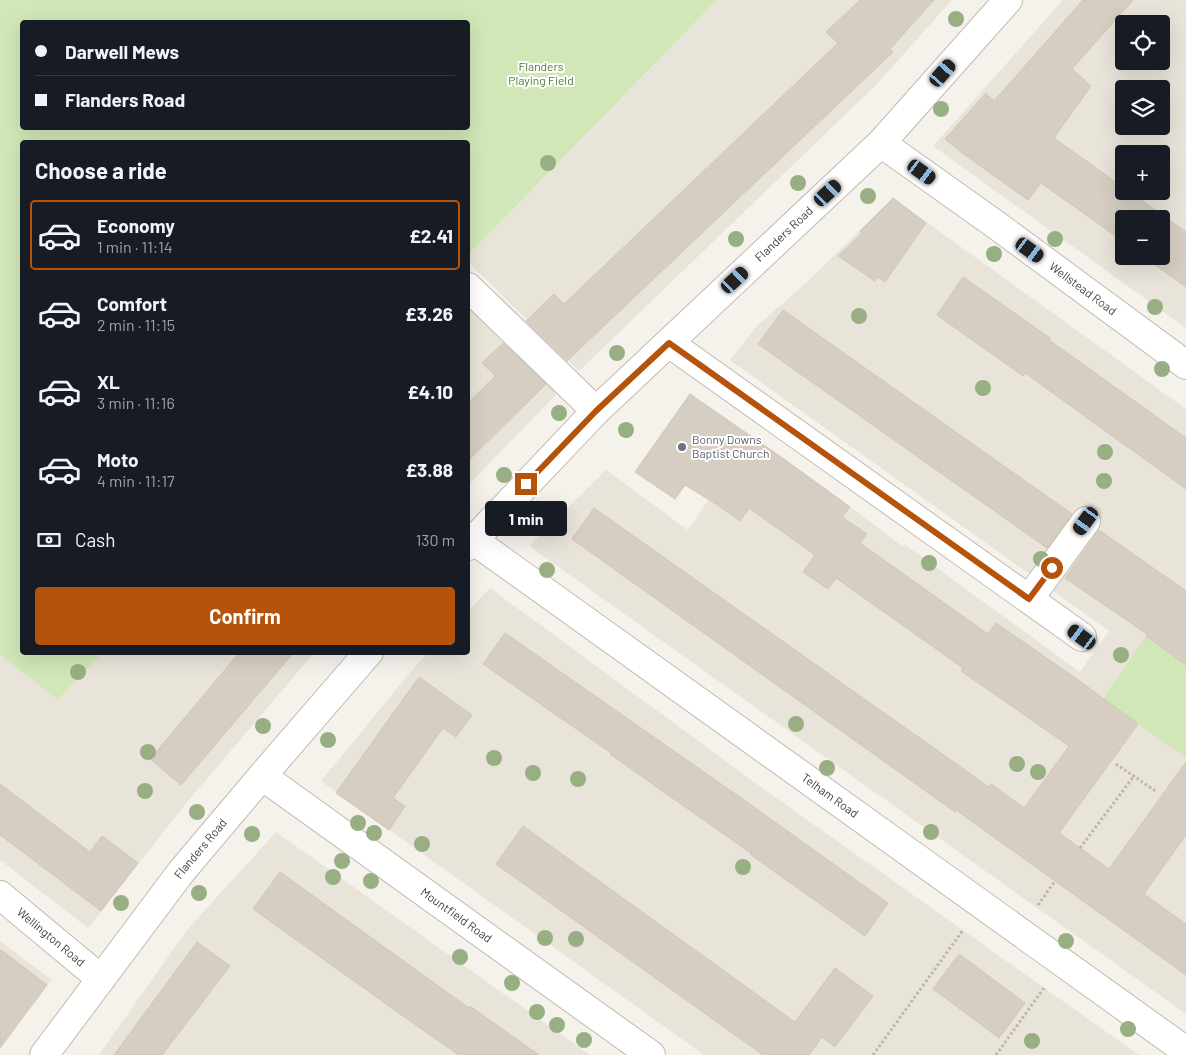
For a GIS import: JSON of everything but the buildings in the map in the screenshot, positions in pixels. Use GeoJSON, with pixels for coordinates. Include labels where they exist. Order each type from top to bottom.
{"type":"FeatureCollection","features":[{"type":"Feature","properties":{"kind":"street","name":"Flanders Road"},"geometry":{"type":"LineString","coordinates":[[470,543],[596,411],[881,143],[1008,0]]}},
{"type":"Feature","properties":{"kind":"street","name":"Wellstead Road"},"geometry":{"type":"LineString","coordinates":[[881,143],[1186,365]]}},
{"type":"Feature","properties":{"kind":"street"},"geometry":{"type":"LineString","coordinates":[[470,289],[596,411]]}},
{"type":"Feature","properties":{"kind":"street"},"geometry":{"type":"LineString","coordinates":[[669,343],[1082,637]]}},
{"type":"Feature","properties":{"kind":"street"},"geometry":{"type":"LineString","coordinates":[[1020,593],[1086,521]]}},
{"type":"Feature","properties":{"kind":"street","name":"Telham Road"},"geometry":{"type":"LineString","coordinates":[[470,543],[1186,1051]]}},
{"type":"Feature","properties":{"kind":"street","name":"Flanders Road"},"geometry":{"type":"LineString","coordinates":[[44,1055],[181,872],[366,655]]}},
{"type":"Feature","properties":{"kind":"street","name":"Mountfield Road"},"geometry":{"type":"LineString","coordinates":[[262,776],[651,1055]]}},
{"type":"Feature","properties":{"kind":"street","name":"Wellington Road"},"geometry":{"type":"LineString","coordinates":[[0,895],[101,979]]}},
{"type":"Feature","properties":{"kind":"path"},"geometry":{"type":"LineString","coordinates":[[1116,764],[1157,792]]}},
{"type":"Feature","properties":{"kind":"path"},"geometry":{"type":"LineString","coordinates":[[1080,848],[1134,776]]}},
{"type":"Feature","properties":{"kind":"path"},"geometry":{"type":"LineString","coordinates":[[1033,913],[1055,881]]}},
{"type":"Feature","properties":{"kind":"path"},"geometry":{"type":"LineString","coordinates":[[873,1055],[968,922]]}},
{"type":"Feature","properties":{"kind":"path"},"geometry":{"type":"LineString","coordinates":[[996,1055],[1048,982]]}},
{"type":"Feature","properties":{"kind":"shaded area"},"geometry":{"type":"Polygon","coordinates":[[[717,0],[952,0],[877,84],[579,371],[470,264],[470,253],[717,0]]]}},
{"type":"Feature","properties":{"kind":"shaded area"},"geometry":{"type":"Polygon","coordinates":[[[1063,0],[1186,0],[1186,328],[933,146],[1063,0]]]}},
{"type":"Feature","properties":{"kind":"shaded area"},"geometry":{"type":"Polygon","coordinates":[[[893,198],[1186,409],[1186,1014],[529,546],[606,470],[688,530],[751,437],[829,491],[902,546],[904,544],[1080,672],[1109,631],[730,360],[757,326],[808,281],[893,198]]]}},
{"type":"Feature","properties":{"kind":"shaded area"},"geometry":{"type":"Polygon","coordinates":[[[470,308],[557,394],[470,483],[470,308]]]}},
{"type":"Feature","properties":{"kind":"shaded area"},"geometry":{"type":"Polygon","coordinates":[[[490,588],[761,787],[1139,1055],[704,1055],[321,781],[426,655],[470,655],[470,609],[490,588]]]}},
{"type":"Feature","properties":{"kind":"shaded area"},"geometry":{"type":"Polygon","coordinates":[[[0,655],[58,700],[100,655],[312,655],[188,801],[88,928],[0,860],[0,655]]]}},
{"type":"Feature","properties":{"kind":"shaded area"},"geometry":{"type":"Polygon","coordinates":[[[276,832],[590,1055],[99,1055],[187,930],[276,832]]]}},
{"type":"Feature","properties":{"kind":"shaded area"},"geometry":{"type":"Polygon","coordinates":[[[0,941],[52,980],[0,1048],[0,941]]]}},
{"type":"Feature","properties":{"kind":"green space","name":"Flanders Playing Field"},"geometry":{"type":"Polygon","coordinates":[[[0,0],[717,0],[470,253],[470,140],[20,140],[20,655],[100,655],[58,700],[0,655],[0,0]]]}},
{"type":"Feature","properties":{"kind":"green space"},"geometry":{"type":"Polygon","coordinates":[[[1146,636],[1186,665],[1186,758],[1103,699],[1146,636]]]}},
{"type":"Feature","properties":{"kind":"place","name":"Bonny Downs Baptist Church"},"geometry":{"type":"Point","coordinates":[682,447]}},
{"type":"Feature","properties":{"kind":"route"},"geometry":{"type":"LineString","coordinates":[[526,484],[596,411],[669,343],[1029,599],[1052,568]]}}]}
